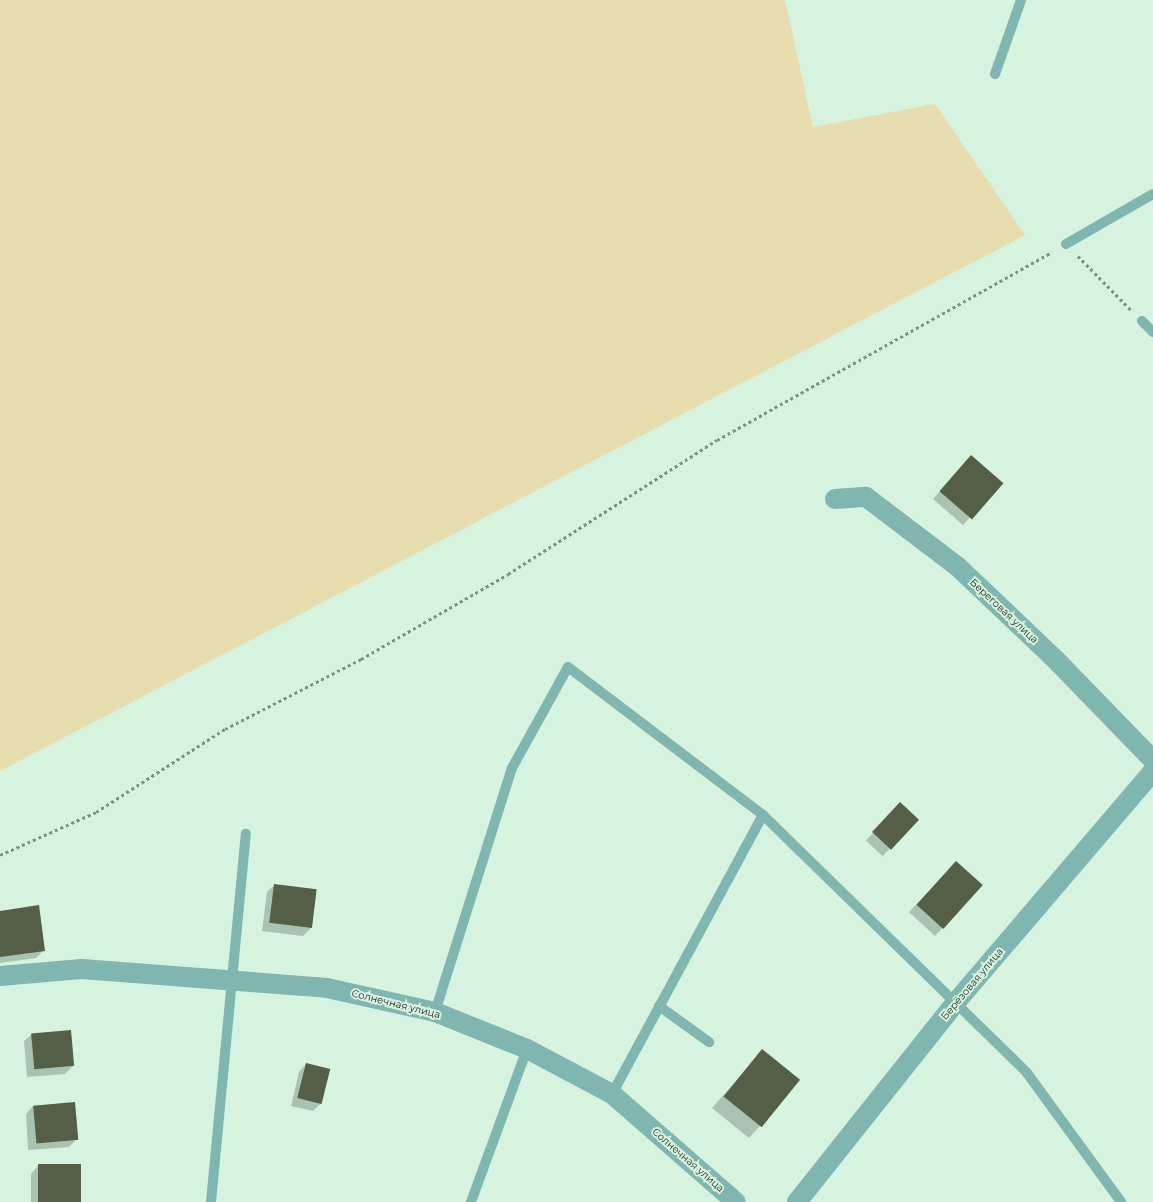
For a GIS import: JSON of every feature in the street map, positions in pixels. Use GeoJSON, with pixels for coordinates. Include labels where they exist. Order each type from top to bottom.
{"type":"FeatureCollection","features":[{"type":"Feature","properties":{"kind":"street","name":"Береговая улица"},"geometry":{"type":"LineString","coordinates":[[835,499],[866,497],[956,566],[1055,659],[1153,760]]}},
{"type":"Feature","properties":{"kind":"street","name":"Берёзовая улица"},"geometry":{"type":"LineString","coordinates":[[797,1202],[956,1002],[1153,772]]}},
{"type":"Feature","properties":{"kind":"street","name":"Солнечная улица"},"geometry":{"type":"LineString","coordinates":[[0,976],[82,969],[234,980],[327,988],[435,1012],[527,1049],[612,1094],[736,1202]]}},
{"type":"Feature","properties":{"kind":"lane"},"geometry":{"type":"LineString","coordinates":[[995,74],[1021,0]]}},
{"type":"Feature","properties":{"kind":"lane"},"geometry":{"type":"LineString","coordinates":[[1066,244],[1153,194]]}},
{"type":"Feature","properties":{"kind":"lane"},"geometry":{"type":"LineString","coordinates":[[1142,321],[1153,332]]}},
{"type":"Feature","properties":{"kind":"lane"},"geometry":{"type":"LineString","coordinates":[[435,1012],[512,768],[568,667],[763,815],[1027,1073],[1121,1202]]}},
{"type":"Feature","properties":{"kind":"lane"},"geometry":{"type":"LineString","coordinates":[[612,1094],[763,815]]}},
{"type":"Feature","properties":{"kind":"lane"},"geometry":{"type":"LineString","coordinates":[[211,1202],[234,980],[246,834]]}},
{"type":"Feature","properties":{"kind":"lane"},"geometry":{"type":"LineString","coordinates":[[659,1006],[709,1042]]}},
{"type":"Feature","properties":{"kind":"lane"},"geometry":{"type":"LineString","coordinates":[[472,1202],[527,1049]]}},
{"type":"Feature","properties":{"kind":"path"},"geometry":{"type":"LineString","coordinates":[[0,855],[96,812],[225,730],[361,659],[508,574],[717,440],[1066,244],[1142,321]]}},
{"type":"Feature","properties":{"kind":"shaded area"},"geometry":{"type":"Polygon","coordinates":[[[0,0],[785,0],[813,127],[935,104],[1025,235],[0,771],[0,0]]]}},
{"type":"Feature","properties":{"kind":"building"},"geometry":{"type":"Polygon","coordinates":[[[971,455],[1003,483],[972,519],[940,491],[971,455]]]}},
{"type":"Feature","properties":{"kind":"building"},"geometry":{"type":"Polygon","coordinates":[[[900,802],[919,820],[891,850],[872,832],[900,802]]]}},
{"type":"Feature","properties":{"kind":"building"},"geometry":{"type":"Polygon","coordinates":[[[956,861],[983,885],[943,929],[917,905],[956,861]]]}},
{"type":"Feature","properties":{"kind":"building"},"geometry":{"type":"Polygon","coordinates":[[[274,884],[317,889],[312,928],[269,923],[274,884]]]}},
{"type":"Feature","properties":{"kind":"building"},"geometry":{"type":"Polygon","coordinates":[[[39,905],[45,951],[0,957],[0,911],[39,905]]]}},
{"type":"Feature","properties":{"kind":"building"},"geometry":{"type":"Polygon","coordinates":[[[71,1030],[74,1066],[34,1069],[31,1033],[71,1030]]]}},
{"type":"Feature","properties":{"kind":"building"},"geometry":{"type":"Polygon","coordinates":[[[762,1049],[800,1080],[762,1127],[724,1096],[762,1049]]]}},
{"type":"Feature","properties":{"kind":"building"},"geometry":{"type":"Polygon","coordinates":[[[306,1063],[330,1069],[322,1104],[297,1098],[306,1063]]]}},
{"type":"Feature","properties":{"kind":"building"},"geometry":{"type":"Polygon","coordinates":[[[75,1102],[78,1140],[36,1144],[33,1106],[75,1102]]]}},
{"type":"Feature","properties":{"kind":"building"},"geometry":{"type":"Polygon","coordinates":[[[38,1164],[81,1164],[81,1202],[38,1202],[38,1164]]]}}]}
